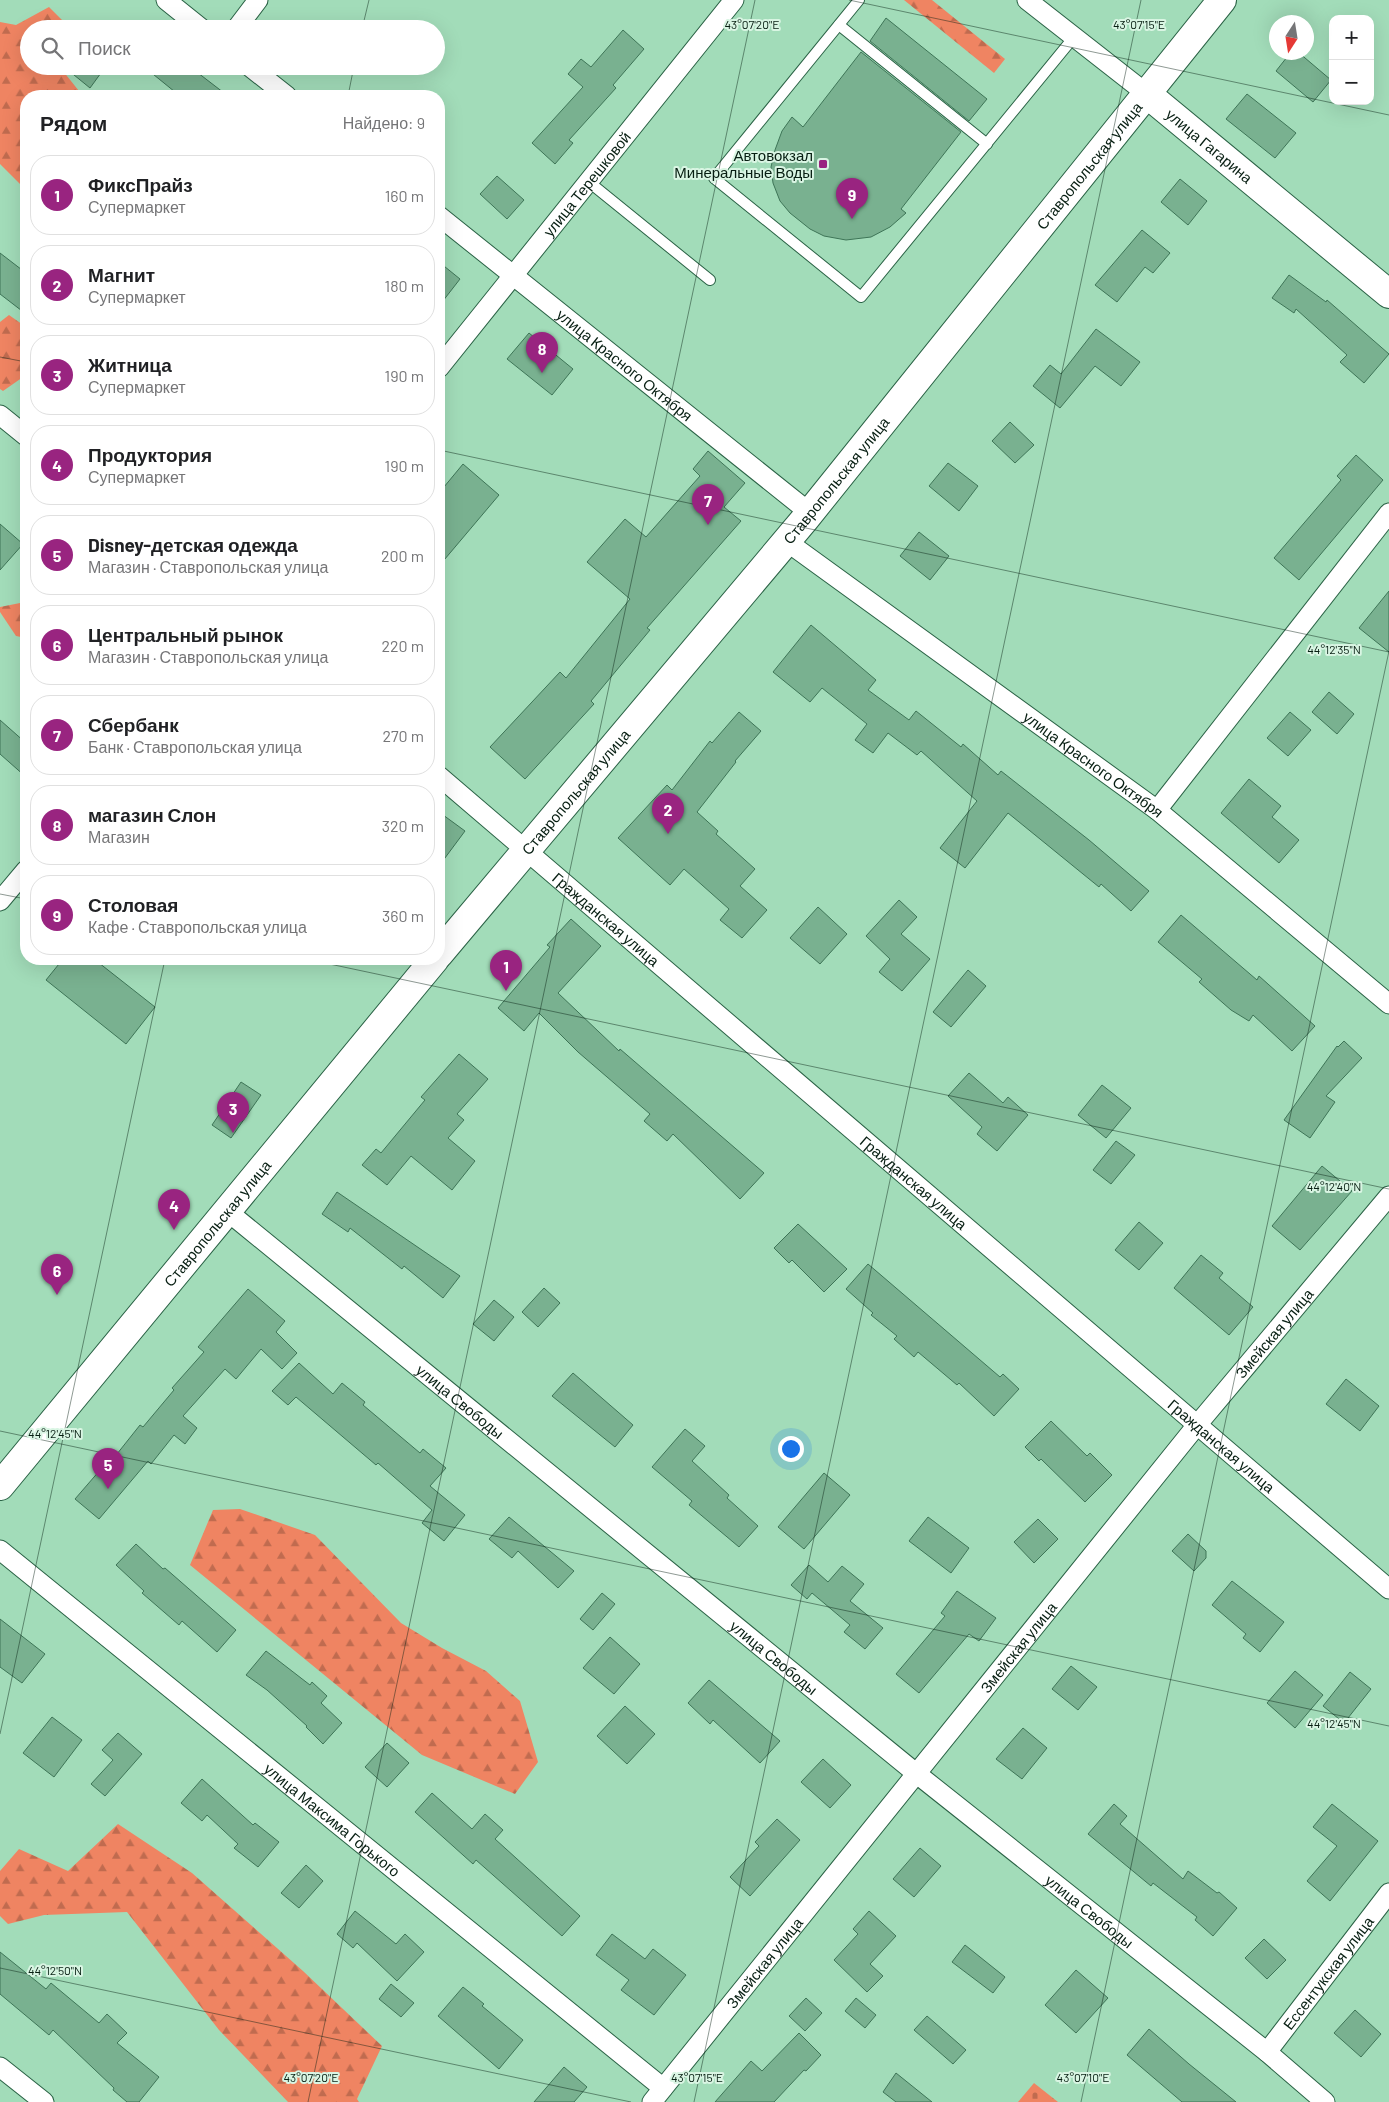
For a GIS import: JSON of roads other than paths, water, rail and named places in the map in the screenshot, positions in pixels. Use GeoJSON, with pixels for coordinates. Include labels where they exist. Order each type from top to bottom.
{"type":"FeatureCollection","features":[{"type":"Feature","properties":{"kind":"street"},"geometry":{"type":"LineString","coordinates":[[166,0],[191,20]]}},
{"type":"Feature","properties":{"kind":"street"},"geometry":{"type":"LineString","coordinates":[[243,20],[258,0]]}},
{"type":"Feature","properties":{"kind":"street","name":"улица Терешковой"},"geometry":{"type":"LineString","coordinates":[[445,361],[734,0]]}},
{"type":"Feature","properties":{"kind":"street","name":"улица Гагарина"},"geometry":{"type":"LineString","coordinates":[[1027,0],[1146,94],[1389,294]]}},
{"type":"Feature","properties":{"kind":"street","name":"Ставропольская улица"},"geometry":{"type":"LineString","coordinates":[[445,947],[810,513],[1222,0]]}},
{"type":"Feature","properties":{"kind":"street"},"geometry":{"type":"LineString","coordinates":[[260,75],[279,90]]}},
{"type":"Feature","properties":{"kind":"street","name":"улица Красного Октября"},"geometry":{"type":"LineString","coordinates":[[445,221],[810,513]]}},
{"type":"Feature","properties":{"kind":"street"},"geometry":{"type":"LineString","coordinates":[[0,415],[20,431]]}},
{"type":"Feature","properties":{"kind":"street"},"geometry":{"type":"LineString","coordinates":[[1157,810],[1389,513]]}},
{"type":"Feature","properties":{"kind":"street","name":"улица Красного Октября"},"geometry":{"type":"LineString","coordinates":[[786,541],[1157,810],[1389,1004]]}},
{"type":"Feature","properties":{"kind":"street","name":"Гражданская улица"},"geometry":{"type":"LineString","coordinates":[[445,781],[1389,1589]]}},
{"type":"Feature","properties":{"kind":"street"},"geometry":{"type":"LineString","coordinates":[[0,901],[20,877]]}},
{"type":"Feature","properties":{"kind":"street","name":"Ставропольская улица"},"geometry":{"type":"LineString","coordinates":[[0,1486],[430,965]]}},
{"type":"Feature","properties":{"kind":"street","name":"Змейская улица"},"geometry":{"type":"LineString","coordinates":[[658,2095],[1197,1425],[1389,1196]]}},
{"type":"Feature","properties":{"kind":"street","name":"улица Свободы"},"geometry":{"type":"LineString","coordinates":[[227,1211],[917,1774],[1267,2052],[1325,2102]]}},
{"type":"Feature","properties":{"kind":"street","name":"улица Максима Горького"},"geometry":{"type":"LineString","coordinates":[[0,1550],[658,2095]]}},
{"type":"Feature","properties":{"kind":"street","name":"Ессентукская улица"},"geometry":{"type":"LineString","coordinates":[[1267,2052],[1389,1893]]}},
{"type":"Feature","properties":{"kind":"street"},"geometry":{"type":"LineString","coordinates":[[0,2067],[44,2102]]}},
{"type":"Feature","properties":{"kind":"lane"},"geometry":{"type":"LineString","coordinates":[[859,0],[714,178],[861,298],[1074,37]]}},
{"type":"Feature","properties":{"kind":"lane"},"geometry":{"type":"LineString","coordinates":[[838,25],[986,144]]}},
{"type":"Feature","properties":{"kind":"lane"},"geometry":{"type":"LineString","coordinates":[[589,182],[710,280]]}},
{"type":"Feature","properties":{"kind":"place","name":"Автовокзал Минеральные Воды"},"geometry":{"type":"Point","coordinates":[823,164]}},
{"type":"Feature","properties":{"kind":"place","name":"Столовая"},"geometry":{"type":"Point","coordinates":[852,219]}},
{"type":"Feature","properties":{"kind":"place","name":"магазин Слон"},"geometry":{"type":"Point","coordinates":[542,373]}},
{"type":"Feature","properties":{"kind":"place","name":"Сбербанк"},"geometry":{"type":"Point","coordinates":[708,525]}},
{"type":"Feature","properties":{"kind":"place","name":"Магнит"},"geometry":{"type":"Point","coordinates":[668,834]}},
{"type":"Feature","properties":{"kind":"place","name":"ФиксПрайз"},"geometry":{"type":"Point","coordinates":[506,991]}},
{"type":"Feature","properties":{"kind":"place","name":"Житница"},"geometry":{"type":"Point","coordinates":[233,1133]}},
{"type":"Feature","properties":{"kind":"place","name":"Продуктория"},"geometry":{"type":"Point","coordinates":[174,1230]}},
{"type":"Feature","properties":{"kind":"place","name":"Центральный рынок"},"geometry":{"type":"Point","coordinates":[57,1295]}},
{"type":"Feature","properties":{"kind":"place","name":"Disney-детская одежда"},"geometry":{"type":"Point","coordinates":[108,1489]}}]}
